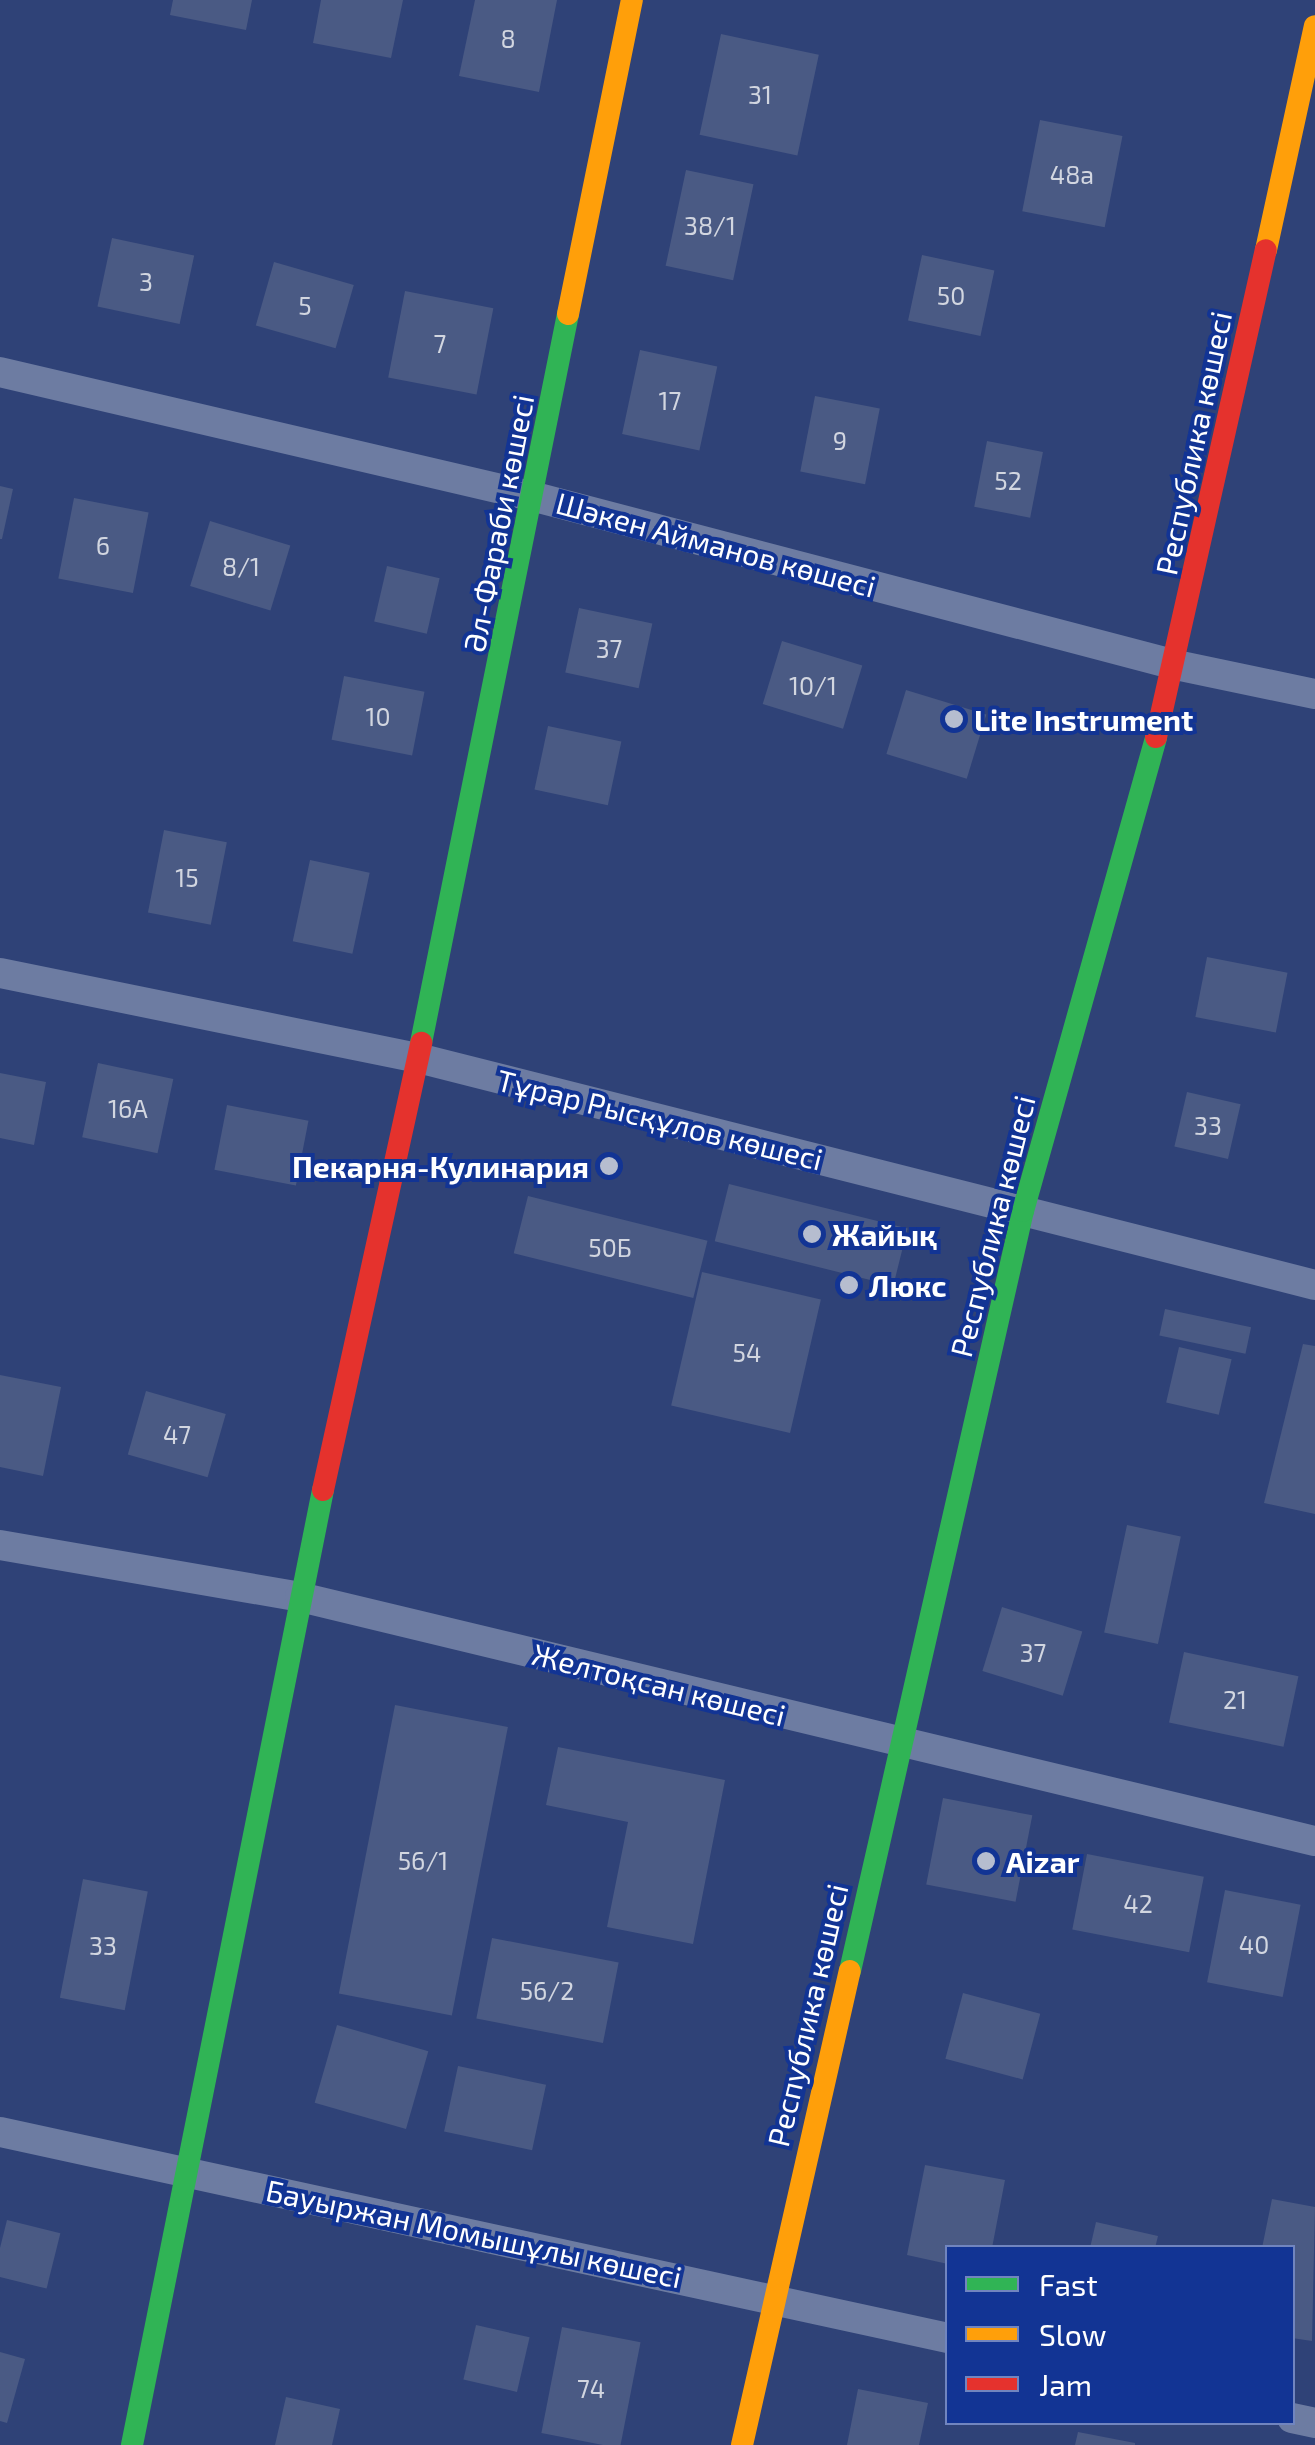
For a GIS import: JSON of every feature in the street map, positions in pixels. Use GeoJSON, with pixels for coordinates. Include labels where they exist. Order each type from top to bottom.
{"type":"FeatureCollection","features":[{"type":"Feature","properties":{"kind":"street","name":"Әл-Фараби көшесі"},"geometry":{"type":"LineString","coordinates":[[132,2445],[300,1597],[535,497],[632,0]]}},
{"type":"Feature","properties":{"kind":"street","name":"Республика көшесі"},"geometry":{"type":"LineString","coordinates":[[742,2445],[1023,1211],[1176,664],[1305,117],[1315,26]]}},
{"type":"Feature","properties":{"kind":"street","name":"Шәкен Айманов көшесі"},"geometry":{"type":"LineString","coordinates":[[0,372],[535,497],[1176,664],[1315,694]]}},
{"type":"Feature","properties":{"kind":"street","name":"Тұрар Рысқұлов көшесі"},"geometry":{"type":"LineString","coordinates":[[0,973],[418,1058],[1315,1285]]}},
{"type":"Feature","properties":{"kind":"street","name":"Желтоқсан көшесі"},"geometry":{"type":"LineString","coordinates":[[0,1545],[300,1597],[1315,1841]]}},
{"type":"Feature","properties":{"kind":"street","name":"Бауыржан Момышұлы көшесі"},"geometry":{"type":"LineString","coordinates":[[0,2132],[945,2337]]}},
{"type":"Feature","properties":{"kind":"building"},"geometry":{"type":"Polygon","coordinates":[[[173,0],[252,0],[246,30],[170,15],[173,0]]]}},
{"type":"Feature","properties":{"kind":"building"},"geometry":{"type":"Polygon","coordinates":[[[321,0],[403,0],[391,58],[313,43],[321,0]]]}},
{"type":"Feature","properties":{"kind":"building"},"geometry":{"type":"Polygon","coordinates":[[[475,0],[557,0],[539,92],[459,76],[475,0]]]}},
{"type":"Feature","properties":{"kind":"building"},"geometry":{"type":"Polygon","coordinates":[[[721,34],[819,55],[797,156],[700,135],[721,34]]]}},
{"type":"Feature","properties":{"kind":"building"},"geometry":{"type":"Polygon","coordinates":[[[1040,120],[1122,136],[1105,227],[1022,211],[1040,120]]]}},
{"type":"Feature","properties":{"kind":"building"},"geometry":{"type":"Polygon","coordinates":[[[686,170],[753,184],[733,280],[666,266],[686,170]]]}},
{"type":"Feature","properties":{"kind":"building"},"geometry":{"type":"Polygon","coordinates":[[[112,238],[194,255],[180,324],[97,306],[112,238]]]}},
{"type":"Feature","properties":{"kind":"building"},"geometry":{"type":"Polygon","coordinates":[[[922,255],[994,270],[980,336],[908,321],[922,255]]]}},
{"type":"Feature","properties":{"kind":"building"},"geometry":{"type":"Polygon","coordinates":[[[274,262],[354,285],[336,348],[256,325],[274,262]]]}},
{"type":"Feature","properties":{"kind":"building"},"geometry":{"type":"Polygon","coordinates":[[[405,291],[493,308],[477,395],[388,377],[405,291]]]}},
{"type":"Feature","properties":{"kind":"building"},"geometry":{"type":"Polygon","coordinates":[[[640,350],[717,366],[699,451],[622,434],[640,350]]]}},
{"type":"Feature","properties":{"kind":"building"},"geometry":{"type":"Polygon","coordinates":[[[815,396],[880,409],[865,484],[800,472],[815,396]]]}},
{"type":"Feature","properties":{"kind":"building"},"geometry":{"type":"Polygon","coordinates":[[[987,441],[1043,452],[1030,518],[974,507],[987,441]]]}},
{"type":"Feature","properties":{"kind":"building"},"geometry":{"type":"Polygon","coordinates":[[[0,486],[13,489],[2,539],[0,539],[0,486]]]}},
{"type":"Feature","properties":{"kind":"building"},"geometry":{"type":"Polygon","coordinates":[[[74,498],[149,513],[133,593],[58,578],[74,498]]]}},
{"type":"Feature","properties":{"kind":"building"},"geometry":{"type":"Polygon","coordinates":[[[210,521],[290,546],[270,611],[190,586],[210,521]]]}},
{"type":"Feature","properties":{"kind":"building"},"geometry":{"type":"Polygon","coordinates":[[[387,566],[440,578],[427,634],[374,622],[387,566]]]}},
{"type":"Feature","properties":{"kind":"building"},"geometry":{"type":"Polygon","coordinates":[[[579,608],[652,624],[639,688],[565,673],[579,608]]]}},
{"type":"Feature","properties":{"kind":"building"},"geometry":{"type":"Polygon","coordinates":[[[782,641],[862,666],[843,729],[763,704],[782,641]]]}},
{"type":"Feature","properties":{"kind":"building"},"geometry":{"type":"Polygon","coordinates":[[[344,676],[424,692],[412,755],[332,740],[344,676]]]}},
{"type":"Feature","properties":{"kind":"building"},"geometry":{"type":"Polygon","coordinates":[[[906,690],[986,715],[967,779],[886,754],[906,690]]]}},
{"type":"Feature","properties":{"kind":"building"},"geometry":{"type":"Polygon","coordinates":[[[548,726],[621,742],[608,805],[534,790],[548,726]]]}},
{"type":"Feature","properties":{"kind":"building"},"geometry":{"type":"Polygon","coordinates":[[[164,830],[227,842],[211,925],[148,912],[164,830]]]}},
{"type":"Feature","properties":{"kind":"building"},"geometry":{"type":"Polygon","coordinates":[[[310,860],[370,873],[352,954],[293,941],[310,860]]]}},
{"type":"Feature","properties":{"kind":"building"},"geometry":{"type":"Polygon","coordinates":[[[1207,957],[1287,973],[1276,1033],[1195,1017],[1207,957]]]}},
{"type":"Feature","properties":{"kind":"building"},"geometry":{"type":"Polygon","coordinates":[[[98,1063],[173,1079],[158,1153],[82,1137],[98,1063]]]}},
{"type":"Feature","properties":{"kind":"building"},"geometry":{"type":"Polygon","coordinates":[[[0,1073],[46,1082],[34,1145],[0,1138],[0,1073]]]}},
{"type":"Feature","properties":{"kind":"building"},"geometry":{"type":"Polygon","coordinates":[[[1187,1092],[1241,1104],[1228,1159],[1174,1147],[1187,1092]]]}},
{"type":"Feature","properties":{"kind":"building"},"geometry":{"type":"Polygon","coordinates":[[[227,1105],[308,1121],[296,1186],[214,1170],[227,1105]]]}},
{"type":"Feature","properties":{"kind":"building","name":"Жайық"},"geometry":{"type":"Polygon","coordinates":[[[729,1184],[908,1229],[893,1286],[715,1241],[729,1184]]]}},
{"type":"Feature","properties":{"kind":"building"},"geometry":{"type":"Polygon","coordinates":[[[528,1196],[708,1241],[693,1298],[514,1253],[528,1196]]]}},
{"type":"Feature","properties":{"kind":"building"},"geometry":{"type":"Polygon","coordinates":[[[702,1272],[821,1299],[790,1433],[671,1405],[702,1272]]]}},
{"type":"Feature","properties":{"kind":"building"},"geometry":{"type":"Polygon","coordinates":[[[1165,1309],[1251,1327],[1245,1354],[1159,1335],[1165,1309]]]}},
{"type":"Feature","properties":{"kind":"building"},"geometry":{"type":"Polygon","coordinates":[[[1303,1344],[1315,1346],[1315,1514],[1264,1503],[1303,1344]]]}},
{"type":"Feature","properties":{"kind":"building"},"geometry":{"type":"Polygon","coordinates":[[[1179,1347],[1232,1359],[1219,1415],[1166,1403],[1179,1347]]]}},
{"type":"Feature","properties":{"kind":"building"},"geometry":{"type":"Polygon","coordinates":[[[0,1375],[61,1387],[43,1476],[0,1467],[0,1375]]]}},
{"type":"Feature","properties":{"kind":"building"},"geometry":{"type":"Polygon","coordinates":[[[146,1391],[226,1414],[208,1477],[128,1454],[146,1391]]]}},
{"type":"Feature","properties":{"kind":"building"},"geometry":{"type":"Polygon","coordinates":[[[1127,1525],[1181,1536],[1158,1644],[1104,1633],[1127,1525]]]}},
{"type":"Feature","properties":{"kind":"building"},"geometry":{"type":"Polygon","coordinates":[[[1002,1607],[1082,1632],[1063,1696],[982,1671],[1002,1607]]]}},
{"type":"Feature","properties":{"kind":"building"},"geometry":{"type":"Polygon","coordinates":[[[1184,1652],[1298,1676],[1283,1747],[1169,1722],[1184,1652]]]}},
{"type":"Feature","properties":{"kind":"building"},"geometry":{"type":"Polygon","coordinates":[[[395,1705],[508,1727],[452,2016],[339,1994],[395,1705]]]}},
{"type":"Feature","properties":{"kind":"building"},"geometry":{"type":"Polygon","coordinates":[[[558,1747],[725,1780],[693,1944],[607,1927],[628,1822],[546,1805],[558,1747]]]}},
{"type":"Feature","properties":{"kind":"building"},"geometry":{"type":"Polygon","coordinates":[[[943,1798],[1032,1815],[1016,1902],[926,1884],[943,1798]]]}},
{"type":"Feature","properties":{"kind":"building"},"geometry":{"type":"Polygon","coordinates":[[[1087,1854],[1204,1877],[1189,1952],[1072,1930],[1087,1854]]]}},
{"type":"Feature","properties":{"kind":"building"},"geometry":{"type":"Polygon","coordinates":[[[83,1879],[148,1892],[125,2010],[60,1998],[83,1879]]]}},
{"type":"Feature","properties":{"kind":"building"},"geometry":{"type":"Polygon","coordinates":[[[1225,1890],[1301,1905],[1283,1997],[1207,1982],[1225,1890]]]}},
{"type":"Feature","properties":{"kind":"building"},"geometry":{"type":"Polygon","coordinates":[[[492,1938],[619,1963],[603,2043],[476,2018],[492,1938]]]}},
{"type":"Feature","properties":{"kind":"building"},"geometry":{"type":"Polygon","coordinates":[[[963,1993],[1040,2014],[1023,2079],[945,2059],[963,1993]]]}},
{"type":"Feature","properties":{"kind":"building"},"geometry":{"type":"Polygon","coordinates":[[[337,2025],[428,2051],[406,2129],[315,2103],[337,2025]]]}},
{"type":"Feature","properties":{"kind":"building"},"geometry":{"type":"Polygon","coordinates":[[[458,2066],[546,2085],[532,2150],[444,2132],[458,2066]]]}},
{"type":"Feature","properties":{"kind":"building"},"geometry":{"type":"Polygon","coordinates":[[[925,2165],[1005,2180],[993,2245],[945,2245],[945,2263],[907,2255],[925,2165]]]}},
{"type":"Feature","properties":{"kind":"building"},"geometry":{"type":"Polygon","coordinates":[[[1272,2199],[1315,2207],[1312,2341],[1295,2338],[1295,2245],[1263,2245],[1272,2199]]]}},
{"type":"Feature","properties":{"kind":"building"},"geometry":{"type":"Polygon","coordinates":[[[7,2220],[60,2233],[47,2289],[0,2277],[0,2248],[7,2220]]]}},
{"type":"Feature","properties":{"kind":"building"},"geometry":{"type":"Polygon","coordinates":[[[1096,2222],[1158,2236],[1156,2245],[1091,2245],[1096,2222]]]}},
{"type":"Feature","properties":{"kind":"building"},"geometry":{"type":"Polygon","coordinates":[[[476,2325],[530,2337],[517,2392],[463,2380],[476,2325]]]}},
{"type":"Feature","properties":{"kind":"building"},"geometry":{"type":"Polygon","coordinates":[[[562,2327],[641,2342],[621,2445],[541,2433],[562,2327]]]}},
{"type":"Feature","properties":{"kind":"building"},"geometry":{"type":"Polygon","coordinates":[[[0,2352],[25,2359],[7,2423],[0,2421],[0,2352]]]}},
{"type":"Feature","properties":{"kind":"building"},"geometry":{"type":"Polygon","coordinates":[[[858,2389],[928,2403],[919,2445],[847,2445],[858,2389]]]}},
{"type":"Feature","properties":{"kind":"building"},"geometry":{"type":"Polygon","coordinates":[[[286,2397],[340,2409],[332,2445],[275,2445],[286,2397]]]}},
{"type":"Feature","properties":{"kind":"building"},"geometry":{"type":"Polygon","coordinates":[[[1078,2432],[1135,2443],[1135,2445],[1075,2445],[1078,2432]]]}},
{"type":"Feature","properties":{"kind":"traffic: fast"},"geometry":{"type":"LineString","coordinates":[[421,1043],[568,314]]}},
{"type":"Feature","properties":{"kind":"traffic: fast"},"geometry":{"type":"LineString","coordinates":[[850,1971],[1023,1211],[1156,737]]}},
{"type":"Feature","properties":{"kind":"traffic: fast"},"geometry":{"type":"LineString","coordinates":[[132,2445],[323,1490]]}},
{"type":"Feature","properties":{"kind":"traffic: slow"},"geometry":{"type":"LineString","coordinates":[[568,314],[632,0]]}},
{"type":"Feature","properties":{"kind":"traffic: slow"},"geometry":{"type":"LineString","coordinates":[[1266,250],[1315,26]]}},
{"type":"Feature","properties":{"kind":"traffic: slow"},"geometry":{"type":"LineString","coordinates":[[742,2445],[850,1971]]}},
{"type":"Feature","properties":{"kind":"traffic: jam"},"geometry":{"type":"LineString","coordinates":[[1156,737],[1266,250]]}},
{"type":"Feature","properties":{"kind":"traffic: jam"},"geometry":{"type":"LineString","coordinates":[[323,1490],[421,1043]]}},
{"type":"Feature","properties":{"kind":"place","name":"Lite Instrument"},"geometry":{"type":"Point","coordinates":[954,719]}},
{"type":"Feature","properties":{"kind":"place","name":"Пекарня-Кулинария"},"geometry":{"type":"Point","coordinates":[609,1166]}},
{"type":"Feature","properties":{"kind":"place","name":"Жайық"},"geometry":{"type":"Point","coordinates":[812,1234]}},
{"type":"Feature","properties":{"kind":"place","name":"Люкс"},"geometry":{"type":"Point","coordinates":[849,1285]}},
{"type":"Feature","properties":{"kind":"place","name":"Aizar"},"geometry":{"type":"Point","coordinates":[986,1861]}}]}
